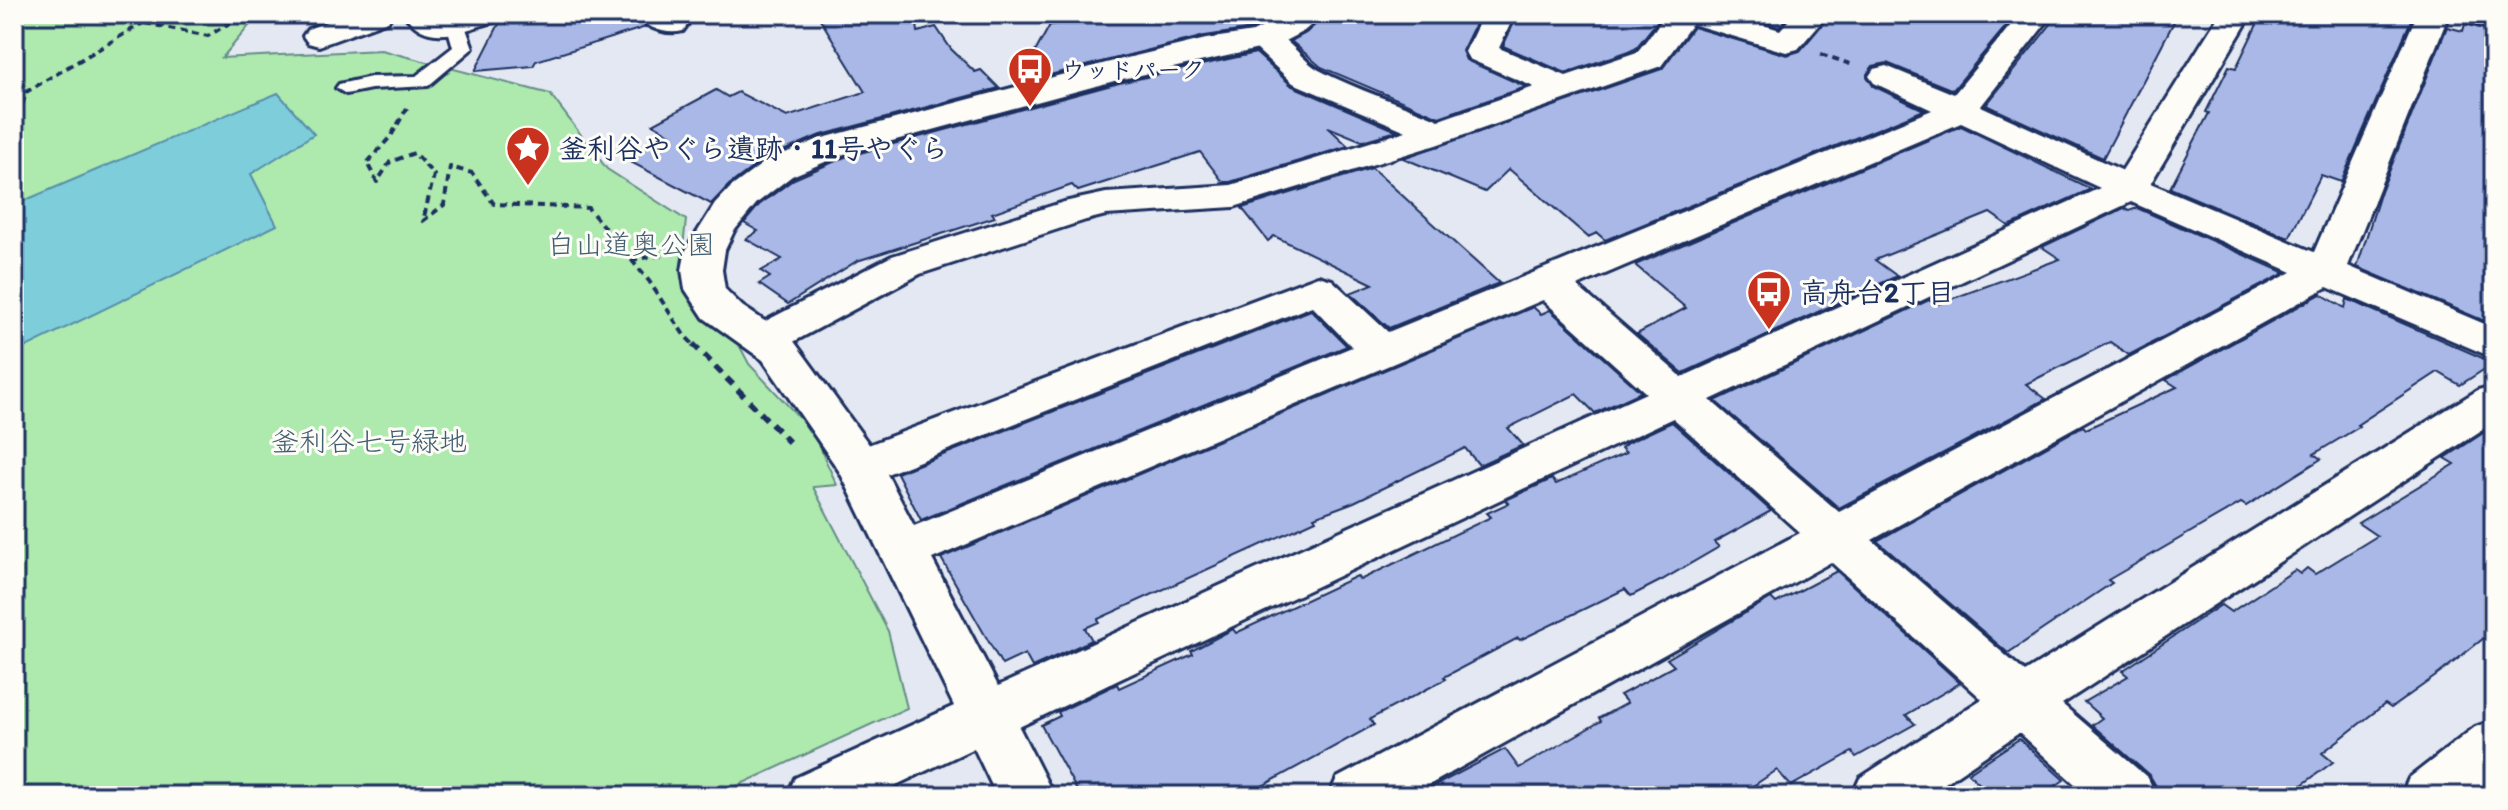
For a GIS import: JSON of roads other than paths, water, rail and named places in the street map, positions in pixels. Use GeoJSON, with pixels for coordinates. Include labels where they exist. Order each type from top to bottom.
{"type":"FeatureCollection","features":[{"type":"Feature","properties":{"kind":"street"},"geometry":{"type":"LineString","coordinates":[[319,36],[377,14]]}},
{"type":"Feature","properties":{"kind":"street"},"geometry":{"type":"LineString","coordinates":[[420,14],[437,27],[470,19]]}},
{"type":"Feature","properties":{"kind":"street"},"geometry":{"type":"LineString","coordinates":[[1026,796],[860,466],[767,338],[724,314],[706,291],[702,270],[716,227],[762,179],[795,160],[848,142],[1070,81],[1210,48],[1264,39],[1308,14]]}},
{"type":"Feature","properties":{"kind":"street"},"geometry":{"type":"LineString","coordinates":[[1499,14],[1481,52],[1565,88]]}},
{"type":"Feature","properties":{"kind":"street"},"geometry":{"type":"LineString","coordinates":[[767,338],[906,265],[1077,210],[1106,204],[1234,196],[1649,59],[1683,14]]}},
{"type":"Feature","properties":{"kind":"street"},"geometry":{"type":"LineString","coordinates":[[1693,14],[1786,42],[1812,14]]}},
{"type":"Feature","properties":{"kind":"street"},"geometry":{"type":"LineString","coordinates":[[904,550],[1958,112],[2037,14]]}},
{"type":"Feature","properties":{"kind":"street"},"geometry":{"type":"LineString","coordinates":[[815,796],[2130,188],[2236,14]]}},
{"type":"Feature","properties":{"kind":"street"},"geometry":{"type":"LineString","coordinates":[[1357,796],[2326,271],[2433,14]]}},
{"type":"Feature","properties":{"kind":"street"},"geometry":{"type":"LineString","coordinates":[[2475,14],[2494,19]]}},
{"type":"Feature","properties":{"kind":"street"},"geometry":{"type":"LineString","coordinates":[[1264,39],[1305,76],[1436,131]]}},
{"type":"Feature","properties":{"kind":"street"},"geometry":{"type":"LineString","coordinates":[[1886,76],[1958,112],[2130,188],[2494,344]]}},
{"type":"Feature","properties":{"kind":"street"},"geometry":{"type":"LineString","coordinates":[[1549,283],[2128,796]]}},
{"type":"Feature","properties":{"kind":"street"},"geometry":{"type":"LineString","coordinates":[[860,466],[1318,289],[1381,350]]}},
{"type":"Feature","properties":{"kind":"street"},"geometry":{"type":"LineString","coordinates":[[1880,796],[2020,703],[2494,401]]}},
{"type":"Feature","properties":{"kind":"street"},"geometry":{"type":"LineString","coordinates":[[2429,796],[2494,744]]}},
{"type":"Feature","properties":{"kind":"lane"},"geometry":{"type":"LineString","coordinates":[[346,88],[421,82],[463,48],[470,19]]}},
{"type":"Feature","properties":{"kind":"water"},"geometry":{"type":"Polygon","coordinates":[[[278,93],[314,134],[251,174],[277,225],[14,353],[14,205],[278,93]]]}},
{"type":"Feature","properties":{"kind":"place","name":"ウッドパーク"},"geometry":{"type":"Point","coordinates":[1030,108]}},
{"type":"Feature","properties":{"kind":"place","name":"釜利谷やぐら遺跡・11号やぐら"},"geometry":{"type":"Point","coordinates":[528,187]}},
{"type":"Feature","properties":{"kind":"place","name":"高舟台2丁目"},"geometry":{"type":"Point","coordinates":[1769,331]}},
{"type":"Feature","properties":{"kind":"park label","name":"白山道奥公園"},"geometry":{"type":"Point","coordinates":[631,244]}},
{"type":"Feature","properties":{"kind":"park label","name":"釜利谷七号緑地"},"geometry":{"type":"Point","coordinates":[369,441]}}]}
